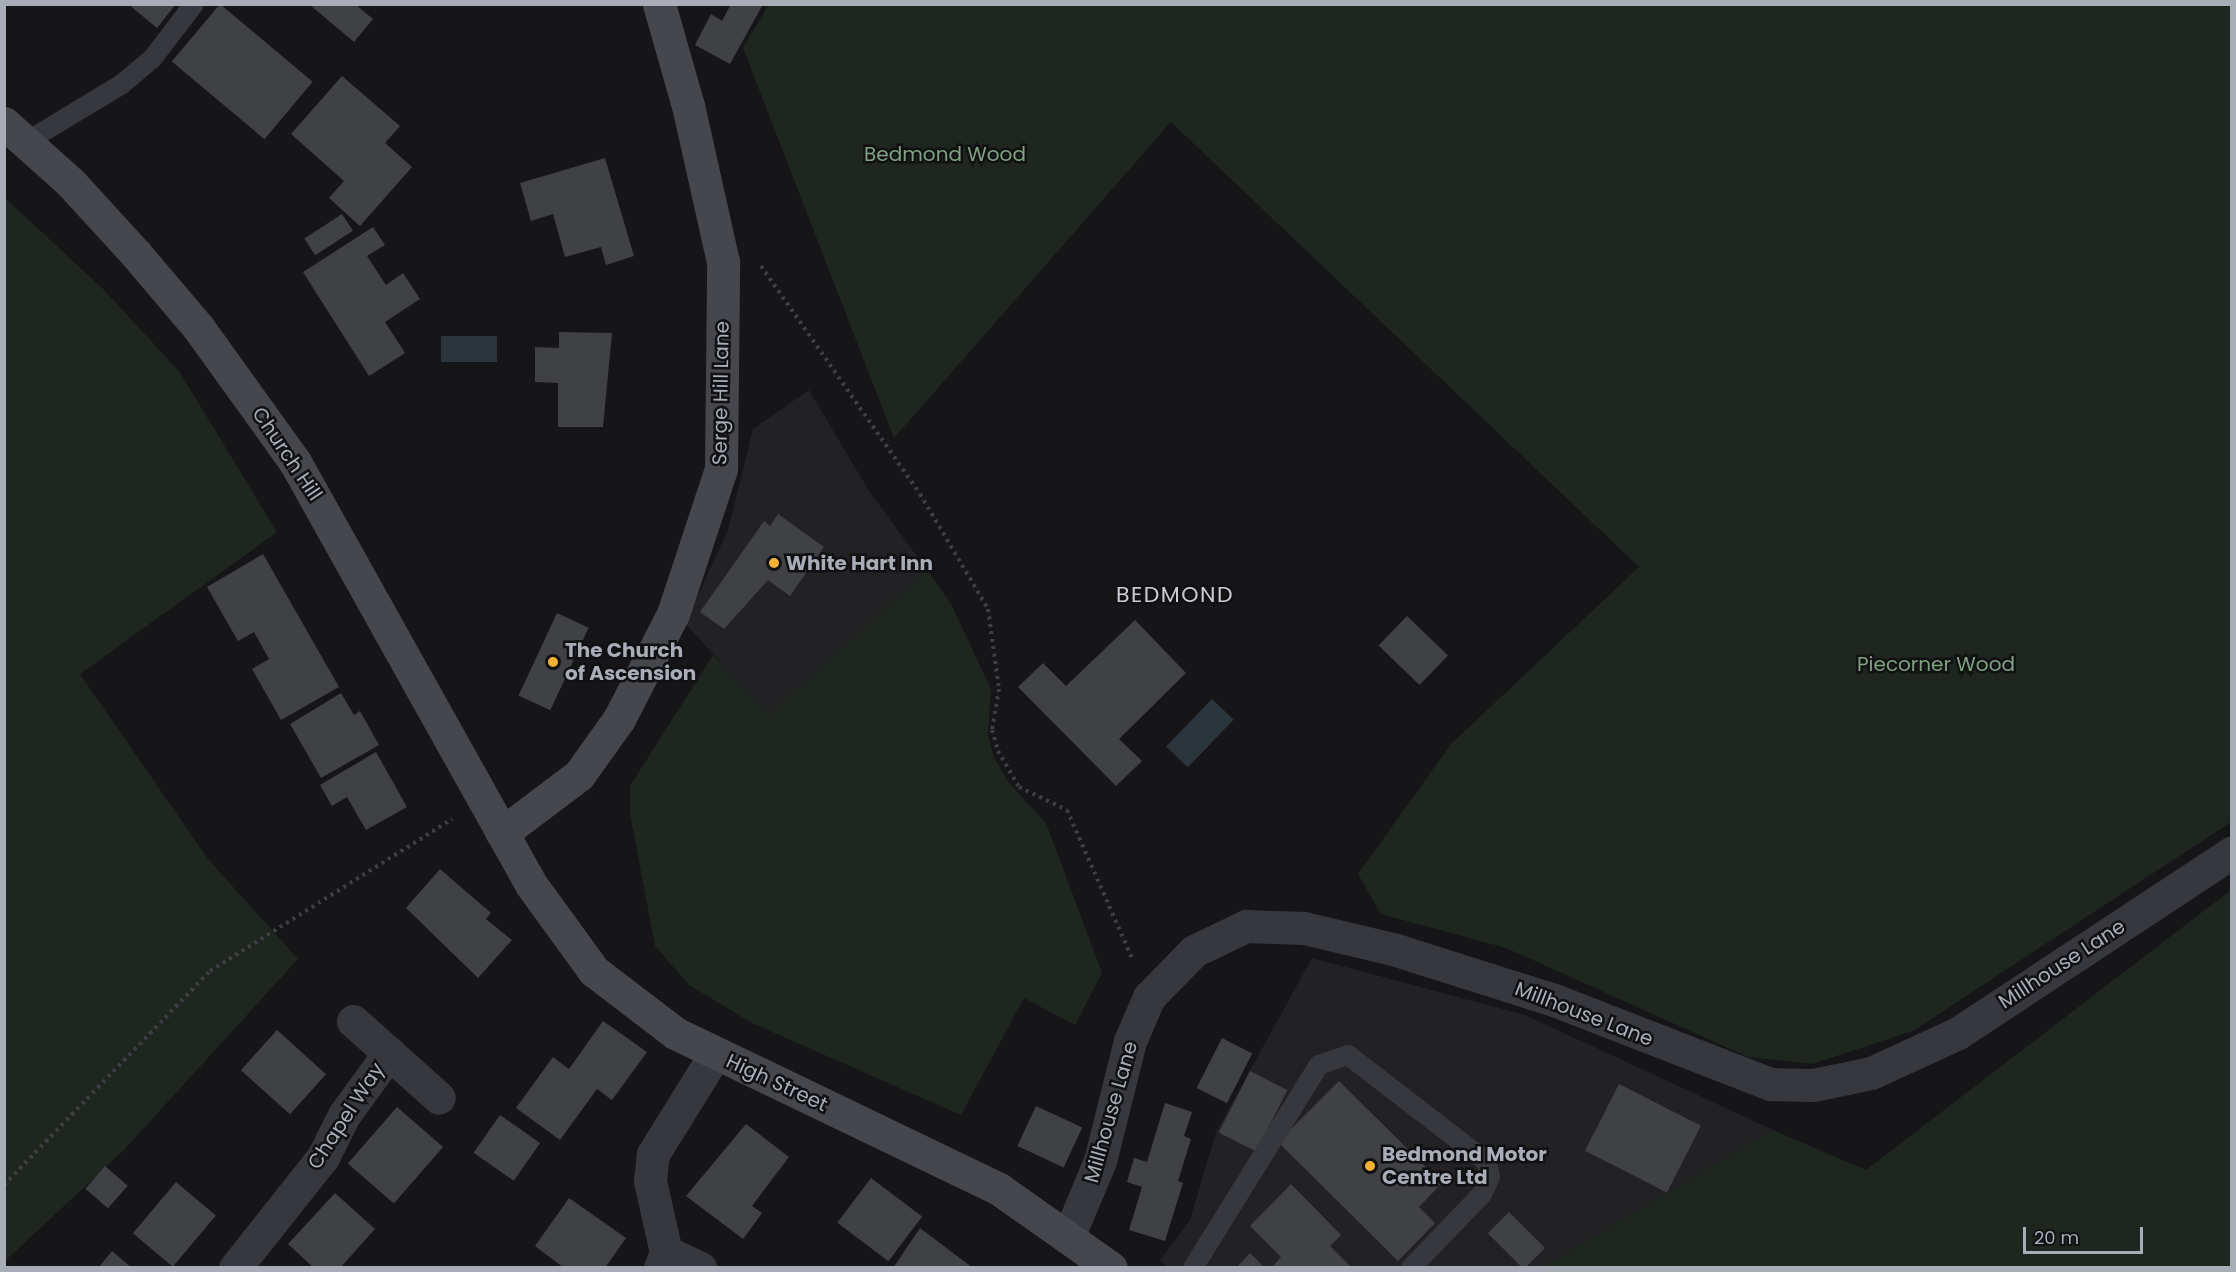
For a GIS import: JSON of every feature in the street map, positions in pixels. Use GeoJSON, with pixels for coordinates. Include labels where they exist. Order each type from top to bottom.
{"type":"FeatureCollection","features":[{"type":"Feature","properties":{"kind":"street","name":"Serge Hill Lane"},"geometry":{"type":"LineString","coordinates":[[502,833],[579,775],[619,719],[673,614],[721,469],[723,262],[664,7]]}},
{"type":"Feature","properties":{"kind":"street","name":"Church Hill"},"geometry":{"type":"LineString","coordinates":[[15,133],[71,183],[198,327],[295,462],[361,572],[502,833]]}},
{"type":"Feature","properties":{"kind":"street","name":"High Street"},"geometry":{"type":"LineString","coordinates":[[502,833],[556,926],[594,971],[646,1014],[715,1054],[999,1189],[1069,1235],[1111,1268]]}},
{"type":"Feature","properties":{"kind":"street","name":"Millhouse Lane"},"geometry":{"type":"LineString","coordinates":[[1069,1235],[1100,1161],[1130,1041],[1149,997],[1194,951],[1246,926],[1304,928],[1554,1000],[1771,1084],[1813,1085],[1871,1073],[1958,1033],[2232,852]]}},
{"type":"Feature","properties":{"kind":"street","name":"Chapel Way"},"geometry":{"type":"LineString","coordinates":[[352,1021],[439,1098]]}},
{"type":"Feature","properties":{"kind":"street","name":"Chapel Way"},"geometry":{"type":"LineString","coordinates":[[239,1266],[323,1157],[344,1115],[389,1053]]}},
{"type":"Feature","properties":{"kind":"street"},"geometry":{"type":"LineString","coordinates":[[701,1268],[663,1260],[650,1181],[653,1154],[715,1054]]}},
{"type":"Feature","properties":{"kind":"lane"},"geometry":{"type":"LineString","coordinates":[[15,133],[122,84],[152,59],[194,4]]}},
{"type":"Feature","properties":{"kind":"lane"},"geometry":{"type":"LineString","coordinates":[[1193,1268],[1319,1065],[1348,1054],[1487,1162],[1490,1177],[1482,1194],[1411,1268]]}},
{"type":"Feature","properties":{"kind":"path"},"geometry":{"type":"LineString","coordinates":[[753,254],[920,494],[988,609],[999,688],[992,729],[998,751],[1019,787],[1067,810],[1149,997]]}},
{"type":"Feature","properties":{"kind":"path"},"geometry":{"type":"LineString","coordinates":[[4,1185],[210,971],[483,800]]}},
{"type":"Feature","properties":{"kind":"shaded area"},"geometry":{"type":"Polygon","coordinates":[[[441,336],[497,336],[497,362],[441,362],[441,336]]]}},
{"type":"Feature","properties":{"kind":"shaded area"},"geometry":{"type":"Polygon","coordinates":[[[809,390],[869,491],[927,570],[769,716],[685,623],[728,530],[753,429],[809,390]]]}},
{"type":"Feature","properties":{"kind":"shaded area"},"geometry":{"type":"Polygon","coordinates":[[[1212,699],[1234,720],[1188,767],[1166,746],[1212,699]]]}},
{"type":"Feature","properties":{"kind":"shaded area"},"geometry":{"type":"Polygon","coordinates":[[[1312,958],[1525,1015],[1773,1130],[1543,1267],[1169,1268],[1160,1260],[1190,1220],[1216,1132],[1312,958]]]}},
{"type":"Feature","properties":{"kind":"green space","name":"Piecorner Wood"},"geometry":{"type":"Polygon","coordinates":[[[768,5],[2231,5],[2231,822],[1913,1031],[1812,1064],[1748,1057],[1506,948],[1381,914],[1358,874],[1451,744],[1639,567],[1171,122],[894,438],[743,48],[768,5]]]}},
{"type":"Feature","properties":{"kind":"green space"},"geometry":{"type":"Polygon","coordinates":[[[4,197],[103,289],[179,371],[277,532],[80,674],[208,859],[298,959],[124,1150],[5,1261],[4,197]]]}},
{"type":"Feature","properties":{"kind":"green space"},"geometry":{"type":"Polygon","coordinates":[[[927,570],[951,604],[991,689],[988,735],[994,757],[1008,782],[1046,823],[1102,973],[1075,1025],[1024,998],[961,1115],[752,1023],[689,985],[655,946],[630,814],[630,786],[713,655],[769,715],[927,570]]]}},
{"type":"Feature","properties":{"kind":"green space"},"geometry":{"type":"Polygon","coordinates":[[[2231,890],[2231,1267],[1543,1267],[1773,1130],[1866,1170],[2231,890]]]}},
{"type":"Feature","properties":{"kind":"building"},"geometry":{"type":"Polygon","coordinates":[[[128,4],[176,4],[157,28],[128,4]]]}},
{"type":"Feature","properties":{"kind":"building"},"geometry":{"type":"Polygon","coordinates":[[[220,4],[313,82],[264,139],[172,61],[220,4]]]}},
{"type":"Feature","properties":{"kind":"building"},"geometry":{"type":"Polygon","coordinates":[[[731,4],[762,6],[730,64],[695,45],[711,14],[722,21],[731,4]]]}},
{"type":"Feature","properties":{"kind":"building"},"geometry":{"type":"Polygon","coordinates":[[[310,5],[356,5],[373,19],[354,42],[310,5]]]}},
{"type":"Feature","properties":{"kind":"building"},"geometry":{"type":"Polygon","coordinates":[[[342,76],[400,126],[385,143],[412,167],[360,226],[329,198],[344,181],[291,134],[342,76]]]}},
{"type":"Feature","properties":{"kind":"building"},"geometry":{"type":"Polygon","coordinates":[[[605,158],[634,256],[606,265],[601,247],[565,257],[553,214],[531,221],[520,183],[605,158]]]}},
{"type":"Feature","properties":{"kind":"building"},"geometry":{"type":"Polygon","coordinates":[[[342,214],[353,231],[315,255],[304,239],[342,214]]]}},
{"type":"Feature","properties":{"kind":"building"},"geometry":{"type":"Polygon","coordinates":[[[373,227],[385,245],[367,256],[386,285],[403,273],[420,299],[385,322],[405,353],[369,376],[303,272],[373,227]]]}},
{"type":"Feature","properties":{"kind":"building"},"geometry":{"type":"Polygon","coordinates":[[[559,332],[612,333],[603,427],[558,427],[558,383],[535,382],[535,347],[559,348],[559,332]]]}},
{"type":"Feature","properties":{"kind":"building","name":"White Hart Inn"},"geometry":{"type":"Polygon","coordinates":[[[778,514],[824,547],[790,596],[768,580],[724,629],[700,612],[764,521],[770,526],[778,514]]]}},
{"type":"Feature","properties":{"kind":"building"},"geometry":{"type":"Polygon","coordinates":[[[263,554],[339,687],[281,720],[252,669],[269,659],[254,632],[238,641],[207,587],[263,554]]]}},
{"type":"Feature","properties":{"kind":"building","name":"The Church of Ascension"},"geometry":{"type":"Polygon","coordinates":[[[557,613],[589,628],[550,710],[519,695],[557,613]]]}},
{"type":"Feature","properties":{"kind":"building"},"geometry":{"type":"Polygon","coordinates":[[[1407,616],[1448,656],[1420,685],[1379,645],[1407,616]]]}},
{"type":"Feature","properties":{"kind":"building"},"geometry":{"type":"Polygon","coordinates":[[[1135,620],[1186,673],[1119,739],[1142,761],[1116,786],[1018,687],[1043,663],[1066,686],[1135,620]]]}},
{"type":"Feature","properties":{"kind":"building"},"geometry":{"type":"Polygon","coordinates":[[[341,693],[354,715],[360,711],[379,745],[321,778],[290,724],[341,693]]]}},
{"type":"Feature","properties":{"kind":"building"},"geometry":{"type":"Polygon","coordinates":[[[376,752],[407,807],[366,830],[347,797],[332,806],[320,785],[376,752]]]}},
{"type":"Feature","properties":{"kind":"building"},"geometry":{"type":"Polygon","coordinates":[[[440,869],[491,913],[486,919],[512,940],[478,978],[406,908],[440,869]]]}},
{"type":"Feature","properties":{"kind":"building"},"geometry":{"type":"Polygon","coordinates":[[[603,1021],[647,1052],[612,1100],[597,1089],[560,1140],[516,1108],[553,1057],[569,1069],[603,1021]]]}},
{"type":"Feature","properties":{"kind":"building"},"geometry":{"type":"Polygon","coordinates":[[[277,1030],[326,1074],[290,1114],[241,1070],[277,1030]]]}},
{"type":"Feature","properties":{"kind":"building"},"geometry":{"type":"Polygon","coordinates":[[[1222,1038],[1252,1053],[1227,1103],[1197,1088],[1222,1038]]]}},
{"type":"Feature","properties":{"kind":"building"},"geometry":{"type":"Polygon","coordinates":[[[1250,1071],[1287,1090],[1256,1152],[1219,1132],[1250,1071]]]}},
{"type":"Feature","properties":{"kind":"building"},"geometry":{"type":"Polygon","coordinates":[[[1339,1081],[1442,1183],[1419,1207],[1435,1223],[1398,1261],[1278,1142],[1339,1081]]]}},
{"type":"Feature","properties":{"kind":"building"},"geometry":{"type":"Polygon","coordinates":[[[1619,1084],[1701,1126],[1667,1193],[1585,1151],[1619,1084]]]}},
{"type":"Feature","properties":{"kind":"building"},"geometry":{"type":"Polygon","coordinates":[[[1165,1103],[1192,1112],[1184,1136],[1191,1139],[1178,1181],[1183,1183],[1165,1241],[1129,1230],[1142,1187],[1127,1182],[1134,1158],[1147,1162],[1165,1103]]]}},
{"type":"Feature","properties":{"kind":"building"},"geometry":{"type":"Polygon","coordinates":[[[1036,1106],[1082,1128],[1064,1167],[1017,1146],[1036,1106]]]}},
{"type":"Feature","properties":{"kind":"building"},"geometry":{"type":"Polygon","coordinates":[[[397,1107],[443,1147],[394,1204],[348,1164],[397,1107]]]}},
{"type":"Feature","properties":{"kind":"building"},"geometry":{"type":"Polygon","coordinates":[[[500,1115],[540,1143],[514,1181],[474,1153],[500,1115]]]}},
{"type":"Feature","properties":{"kind":"building"},"geometry":{"type":"Polygon","coordinates":[[[746,1124],[789,1157],[752,1206],[762,1213],[743,1239],[686,1196],[746,1124]]]}},
{"type":"Feature","properties":{"kind":"building"},"geometry":{"type":"Polygon","coordinates":[[[105,1166],[128,1186],[108,1208],[85,1189],[105,1166]]]}},
{"type":"Feature","properties":{"kind":"building"},"geometry":{"type":"Polygon","coordinates":[[[871,1178],[922,1217],[888,1261],[837,1223],[871,1178]]]}},
{"type":"Feature","properties":{"kind":"building"},"geometry":{"type":"Polygon","coordinates":[[[176,1182],[216,1215],[173,1267],[133,1233],[176,1182]]]}},
{"type":"Feature","properties":{"kind":"building"},"geometry":{"type":"Polygon","coordinates":[[[1291,1184],[1341,1235],[1330,1246],[1352,1268],[1271,1268],[1281,1257],[1250,1226],[1291,1184]]]}},
{"type":"Feature","properties":{"kind":"building"},"geometry":{"type":"Polygon","coordinates":[[[335,1193],[375,1229],[340,1268],[314,1268],[288,1244],[335,1193]]]}},
{"type":"Feature","properties":{"kind":"building"},"geometry":{"type":"Polygon","coordinates":[[[569,1198],[626,1238],[605,1268],[564,1268],[535,1246],[569,1198]]]}},
{"type":"Feature","properties":{"kind":"building"},"geometry":{"type":"Polygon","coordinates":[[[1509,1212],[1545,1248],[1523,1268],[1488,1233],[1509,1212]]]}},
{"type":"Feature","properties":{"kind":"building"},"geometry":{"type":"Polygon","coordinates":[[[920,1228],[973,1268],[893,1268],[920,1228]]]}},
{"type":"Feature","properties":{"kind":"building"},"geometry":{"type":"Polygon","coordinates":[[[112,1251],[132,1268],[98,1268],[112,1251]]]}},
{"type":"Feature","properties":{"kind":"building"},"geometry":{"type":"Polygon","coordinates":[[[1250,1253],[1265,1268],[1236,1268],[1250,1253]]]}},
{"type":"Feature","properties":{"kind":"place","name":"White Hart Inn"},"geometry":{"type":"Point","coordinates":[774,563]}},
{"type":"Feature","properties":{"kind":"place","name":"The Church of Ascension"},"geometry":{"type":"Point","coordinates":[553,662]}},
{"type":"Feature","properties":{"kind":"place","name":"Bedmond Motor Centre Ltd"},"geometry":{"type":"Point","coordinates":[1370,1166]}},
{"type":"Feature","properties":{"kind":"district","name":"BEDMOND"},"geometry":{"type":"Point","coordinates":[1175,595]}},
{"type":"Feature","properties":{"kind":"park label","name":"Bedmond Wood"},"geometry":{"type":"Point","coordinates":[945,154]}}]}
